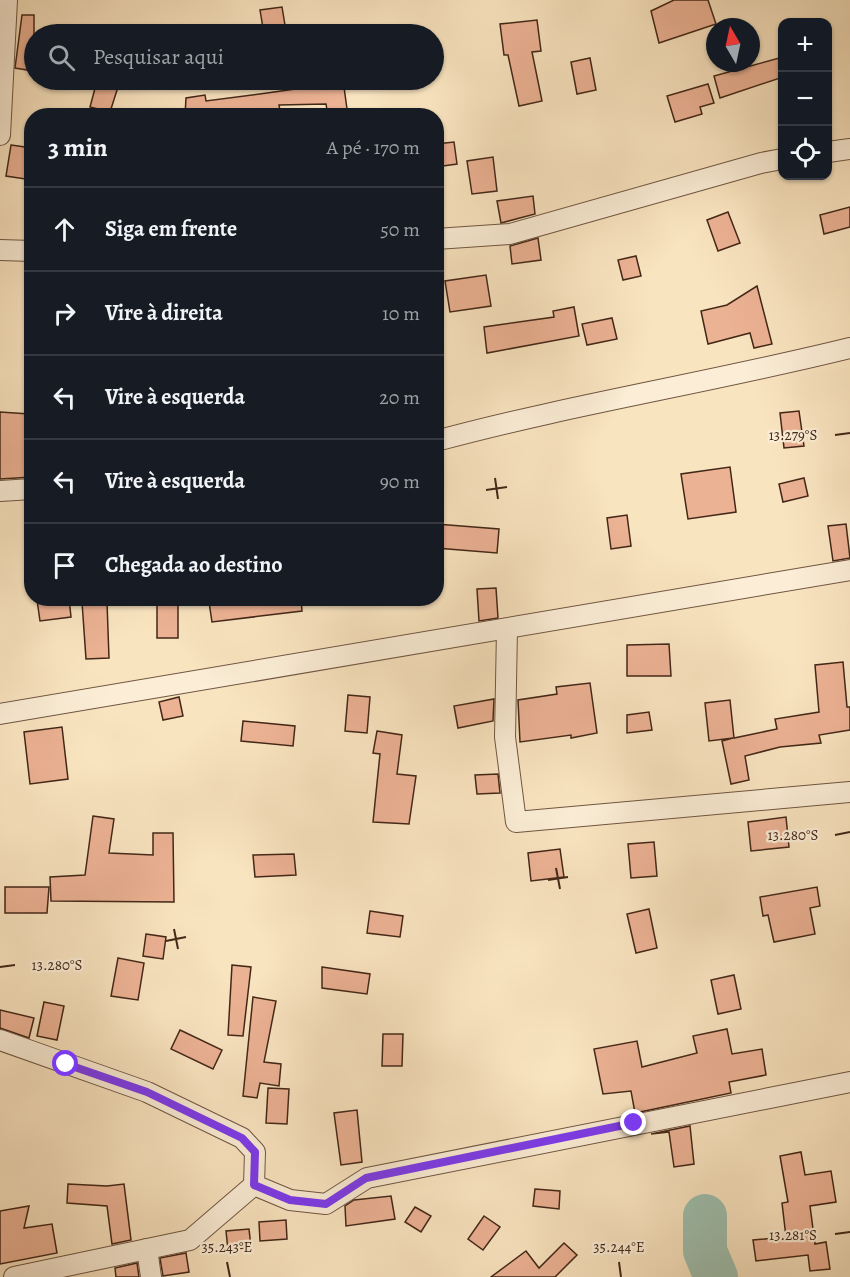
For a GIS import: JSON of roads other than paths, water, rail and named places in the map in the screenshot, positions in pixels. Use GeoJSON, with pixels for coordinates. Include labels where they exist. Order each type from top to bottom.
{"type":"FeatureCollection","features":[{"type":"Feature","properties":{"kind":"street"},"geometry":{"type":"LineString","coordinates":[[0,135],[7,0]]}},
{"type":"Feature","properties":{"kind":"street"},"geometry":{"type":"LineString","coordinates":[[832,151],[850,148]]}},
{"type":"Feature","properties":{"kind":"street"},"geometry":{"type":"LineString","coordinates":[[444,238],[510,234],[778,160]]}},
{"type":"Feature","properties":{"kind":"street"},"geometry":{"type":"LineString","coordinates":[[0,250],[24,251]]}},
{"type":"Feature","properties":{"kind":"street"},"geometry":{"type":"LineString","coordinates":[[444,439],[497,425],[747,373],[850,348]]}},
{"type":"Feature","properties":{"kind":"street"},"geometry":{"type":"LineString","coordinates":[[0,491],[24,490]]}},
{"type":"Feature","properties":{"kind":"street"},"geometry":{"type":"LineString","coordinates":[[0,714],[850,570]]}},
{"type":"Feature","properties":{"kind":"street"},"geometry":{"type":"LineString","coordinates":[[507,628],[505,737],[516,822],[850,792]]}},
{"type":"Feature","properties":{"kind":"street"},"geometry":{"type":"LineString","coordinates":[[0,1040],[147,1092],[242,1138],[255,1152],[254,1185],[190,1240],[14,1277]]}},
{"type":"Feature","properties":{"kind":"street"},"geometry":{"type":"LineString","coordinates":[[254,1185],[290,1200],[326,1204],[366,1178],[850,1082]]}},
{"type":"Feature","properties":{"kind":"street"},"geometry":{"type":"LineString","coordinates":[[147,1249],[151,1277]]}},
{"type":"Feature","properties":{"kind":"waterway"},"geometry":{"type":"LineString","coordinates":[[705,1216],[705,1251],[716,1277]]}}]}
